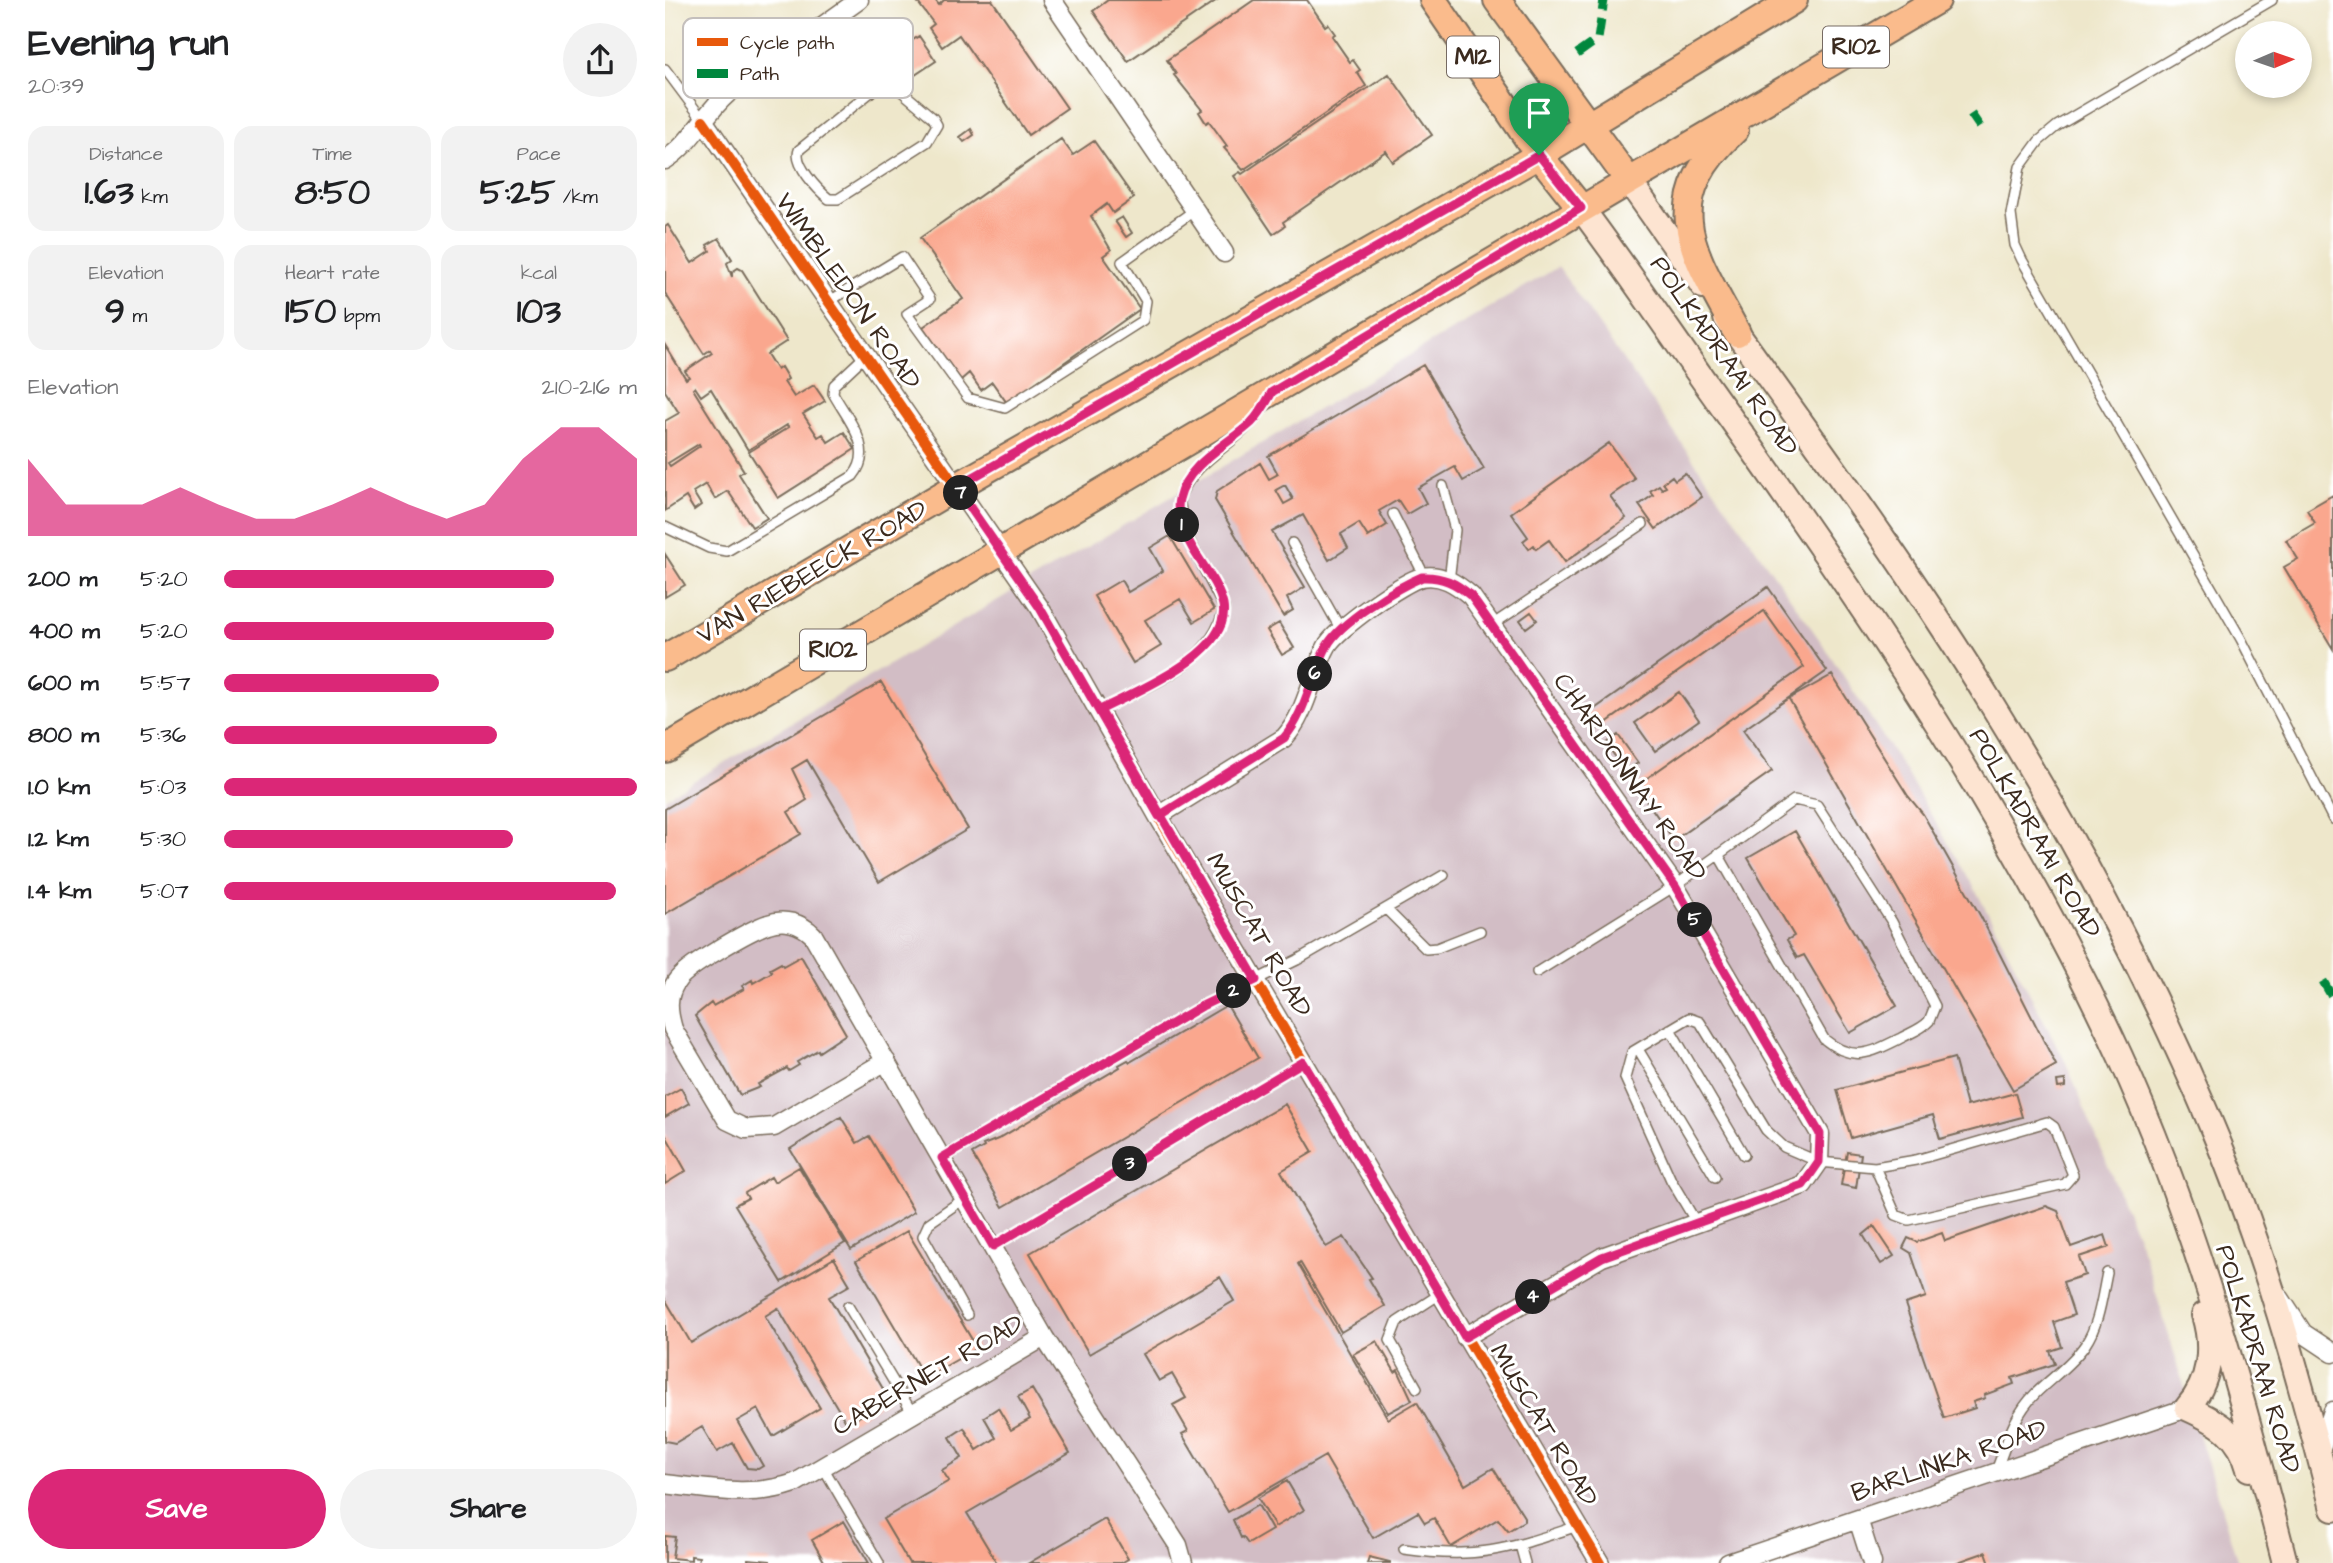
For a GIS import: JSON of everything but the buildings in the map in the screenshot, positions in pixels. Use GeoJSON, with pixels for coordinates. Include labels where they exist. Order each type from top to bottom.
{"type":"FeatureCollection","features":[{"type":"Feature","properties":{"kind":"main road","name":"M12"},"geometry":{"type":"LineString","coordinates":[[1433,0],[1539,155],[1581,208]]}},
{"type":"Feature","properties":{"kind":"main road","name":"M12"},"geometry":{"type":"LineString","coordinates":[[1497,0],[1629,181]]}},
{"type":"Feature","properties":{"kind":"main road","name":"VAN RIEBEECK ROAD"},"geometry":{"type":"LineString","coordinates":[[665,658],[956,487],[1539,155],[1794,0]]}},
{"type":"Feature","properties":{"kind":"main road","name":"R102"},"geometry":{"type":"LineString","coordinates":[[665,749],[1937,0]]}},
{"type":"Feature","properties":{"kind":"main road"},"geometry":{"type":"LineString","coordinates":[[1737,333],[1694,251],[1689,233],[1691,197],[1696,178],[1713,150],[1775,94]]}},
{"type":"Feature","properties":{"kind":"main road","name":"POLKADRAAI ROAD"},"geometry":{"type":"LineString","coordinates":[[1629,181],[1959,652],[2045,794],[2104,901],[2200,1100],[2265,1271],[2333,1509]]}},
{"type":"Feature","properties":{"kind":"main road","name":"POLKADRAAI ROAD"},"geometry":{"type":"LineString","coordinates":[[1581,208],[1840,572],[1953,747],[2015,852],[2083,980],[2121,1058],[2164,1165],[2228,1349],[2285,1563]]}},
{"type":"Feature","properties":{"kind":"main road"},"geometry":{"type":"LineString","coordinates":[[2164,1165],[2175,1217],[2208,1328],[2205,1382],[2187,1408],[2225,1427],[2240,1445],[2277,1563]]}},
{"type":"Feature","properties":{"kind":"street"},"geometry":{"type":"LineString","coordinates":[[833,18],[859,0]]}},
{"type":"Feature","properties":{"kind":"street"},"geometry":{"type":"LineString","coordinates":[[1052,0],[1224,253]]}},
{"type":"Feature","properties":{"kind":"street"},"geometry":{"type":"LineString","coordinates":[[665,160],[681,148],[723,98]]}},
{"type":"Feature","properties":{"kind":"street","name":"WIMBLEDON ROAD"},"geometry":{"type":"LineString","coordinates":[[703,120],[1001,551]]}},
{"type":"Feature","properties":{"kind":"street","name":"MUSCAT ROAD"},"geometry":{"type":"LineString","coordinates":[[1001,551],[1040,608],[1303,1062],[1600,1563]]}},
{"type":"Feature","properties":{"kind":"street"},"geometry":{"type":"LineString","coordinates":[[1159,816],[1284,738],[1294,724],[1326,647],[1340,628],[1414,581],[1425,577],[1449,580]]}},
{"type":"Feature","properties":{"kind":"street","name":"CHARDONNAY ROAD"},"geometry":{"type":"LineString","coordinates":[[1449,580],[1471,596],[1675,886],[1820,1134],[1819,1162]]}},
{"type":"Feature","properties":{"kind":"street"},"geometry":{"type":"LineString","coordinates":[[886,1061],[774,1127],[746,1129],[727,1120],[673,1029],[667,1005],[677,980],[687,968],[768,923],[797,924],[813,935],[886,1061],[965,1198],[993,1246],[1044,1337]]}},
{"type":"Feature","properties":{"kind":"street"},"geometry":{"type":"LineString","coordinates":[[1465,1337],[1602,1257],[1803,1185],[1819,1162]]}},
{"type":"Feature","properties":{"kind":"street"},"geometry":{"type":"LineString","coordinates":[[2265,1271],[2303,1333],[2333,1353]]}},
{"type":"Feature","properties":{"kind":"street","name":"CABERNET ROAD"},"geometry":{"type":"LineString","coordinates":[[665,1484],[748,1493],[768,1491],[795,1483],[1044,1337],[1178,1545],[1183,1563]]}},
{"type":"Feature","properties":{"kind":"street","name":"BARLINKA ROAD"},"geometry":{"type":"LineString","coordinates":[[1728,1563],[2187,1408]]}},
{"type":"Feature","properties":{"kind":"street"},"geometry":{"type":"LineString","coordinates":[[2319,1454],[2333,1411]]}},
{"type":"Feature","properties":{"kind":"street"},"geometry":{"type":"LineString","coordinates":[[1858,1519],[1872,1563]]}},
{"type":"Feature","properties":{"kind":"lane"},"geometry":{"type":"LineString","coordinates":[[2272,0],[2057,126],[2031,150],[2020,167],[2011,214],[2015,245],[2022,260],[2241,639],[2333,819]]}},
{"type":"Feature","properties":{"kind":"lane"},"geometry":{"type":"LineString","coordinates":[[665,69],[683,93]]}},
{"type":"Feature","properties":{"kind":"lane"},"geometry":{"type":"LineString","coordinates":[[687,98],[703,120]]}},
{"type":"Feature","properties":{"kind":"lane"},"geometry":{"type":"LineString","coordinates":[[863,98],[799,150],[798,159],[818,190],[828,199],[838,199],[927,142],[936,130],[933,118],[909,98]]}},
{"type":"Feature","properties":{"kind":"lane"},"geometry":{"type":"LineString","coordinates":[[828,302],[902,257],[930,299],[907,314],[968,398],[1005,408],[1143,320],[1146,302],[1122,262],[1195,210]]}},
{"type":"Feature","properties":{"kind":"lane"},"geometry":{"type":"LineString","coordinates":[[665,527],[709,548],[720,551],[732,549],[853,476],[862,455],[862,442],[833,393],[836,381],[866,356]]}},
{"type":"Feature","properties":{"kind":"lane"},"geometry":{"type":"LineString","coordinates":[[1100,710],[1191,662],[1216,635],[1224,608],[1188,540],[1180,519],[1179,498],[1184,486],[1200,465],[1254,421],[1272,392]]}},
{"type":"Feature","properties":{"kind":"lane"},"geometry":{"type":"LineString","coordinates":[[1443,486],[1455,530],[1449,580]]}},
{"type":"Feature","properties":{"kind":"lane"},"geometry":{"type":"LineString","coordinates":[[1392,514],[1425,577]]}},
{"type":"Feature","properties":{"kind":"lane"},"geometry":{"type":"LineString","coordinates":[[1492,625],[1643,524]]}},
{"type":"Feature","properties":{"kind":"lane"},"geometry":{"type":"LineString","coordinates":[[1292,543],[1340,628]]}},
{"type":"Feature","properties":{"kind":"lane"},"geometry":{"type":"LineString","coordinates":[[1537,972],[1675,886],[1718,854],[1794,800],[1817,805],[1892,922],[1935,1006],[1929,1021],[1868,1053],[1842,1052],[1834,1047],[1825,1039],[1718,854]]}},
{"type":"Feature","properties":{"kind":"lane"},"geometry":{"type":"LineString","coordinates":[[942,1158],[1202,1006],[1256,980],[1444,875]]}},
{"type":"Feature","properties":{"kind":"lane"},"geometry":{"type":"LineString","coordinates":[[1386,909],[1426,949],[1437,948],[1481,931]]}},
{"type":"Feature","properties":{"kind":"lane"},"geometry":{"type":"LineString","coordinates":[[1696,1222],[1671,1180],[1625,1078],[1629,1057],[1689,1018],[1700,1022],[1766,1130],[1784,1147],[1819,1162],[1875,1167],[1916,1160],[2047,1122],[2054,1127],[2073,1175],[2065,1184],[1909,1220],[1896,1215],[1875,1167]]}},
{"type":"Feature","properties":{"kind":"lane"},"geometry":{"type":"LineString","coordinates":[[1670,1029],[1744,1155]]}},
{"type":"Feature","properties":{"kind":"lane"},"geometry":{"type":"LineString","coordinates":[[1638,1049],[1715,1177]]}},
{"type":"Feature","properties":{"kind":"lane"},"geometry":{"type":"LineString","coordinates":[[993,1246],[1303,1062]]}},
{"type":"Feature","properties":{"kind":"lane"},"geometry":{"type":"LineString","coordinates":[[965,1198],[929,1223],[923,1236],[967,1315]]}},
{"type":"Feature","properties":{"kind":"lane"},"geometry":{"type":"LineString","coordinates":[[1996,1473],[2009,1432],[2032,1396],[2085,1345],[2097,1319],[2107,1273]]}},
{"type":"Feature","properties":{"kind":"lane"},"geometry":{"type":"LineString","coordinates":[[1417,1388],[1389,1340],[1397,1322],[1440,1294]]}},
{"type":"Feature","properties":{"kind":"lane"},"geometry":{"type":"LineString","coordinates":[[848,1306],[913,1414]]}},
{"type":"Feature","properties":{"kind":"lane"},"geometry":{"type":"LineString","coordinates":[[823,1467],[879,1563]]}},
{"type":"Feature","properties":{"kind":"lane"},"geometry":{"type":"LineString","coordinates":[[1404,1549],[1468,1555],[1520,1545],[1578,1526]]}},
{"type":"Feature","properties":{"kind":"lane"},"geometry":{"type":"LineString","coordinates":[[1520,1545],[1525,1563]]}},
{"type":"Feature","properties":{"kind":"shaded area"},"geometry":{"type":"Polygon","coordinates":[[[1558,267],[1824,646],[1902,766],[1974,887],[2066,1063],[2144,1254],[2238,1563],[665,1563],[665,798],[1558,267]]]}},
{"type":"Feature","properties":{"kind":"marked path"},"geometry":{"type":"LineString","coordinates":[[1577,54],[1598,39],[1604,0]]}},
{"type":"Feature","properties":{"kind":"marked path"},"geometry":{"type":"LineString","coordinates":[[1971,114],[1980,127]]}},
{"type":"Feature","properties":{"kind":"marked path"},"geometry":{"type":"LineString","coordinates":[[2323,981],[2331,995]]}},
{"type":"Feature","properties":{"kind":"cycle path"},"geometry":{"type":"LineString","coordinates":[[703,120],[1040,608],[1158,816],[1600,1563]]}},
{"type":"Feature","properties":{"kind":"cycle path"},"geometry":{"type":"LineString","coordinates":[[1158,816],[1284,738],[1298,717],[1322,657],[1333,638],[1356,618],[1401,587],[1413,580],[1429,576],[1442,578],[1471,596],[1675,886],[1820,1134],[1819,1162],[1803,1185],[1602,1257],[1465,1337]]}},
{"type":"Feature","properties":{"kind":"route"},"geometry":{"type":"LineString","coordinates":[[1539,155],[956,487],[1040,608],[1159,816],[1284,738],[1294,724],[1326,647],[1340,628],[1422,577],[1449,580],[1460,586],[1471,596],[1675,886],[1820,1134],[1822,1147],[1819,1162],[1803,1185],[1602,1257],[1465,1337],[1303,1062],[993,1246],[942,1158],[1202,1006],[1256,980],[1159,816],[1100,710],[1191,662],[1216,635],[1221,623],[1224,608],[1220,596],[1188,540],[1180,519],[1179,498],[1184,486],[1200,465],[1254,421],[1272,392],[1581,208],[1539,155]]}}]}
